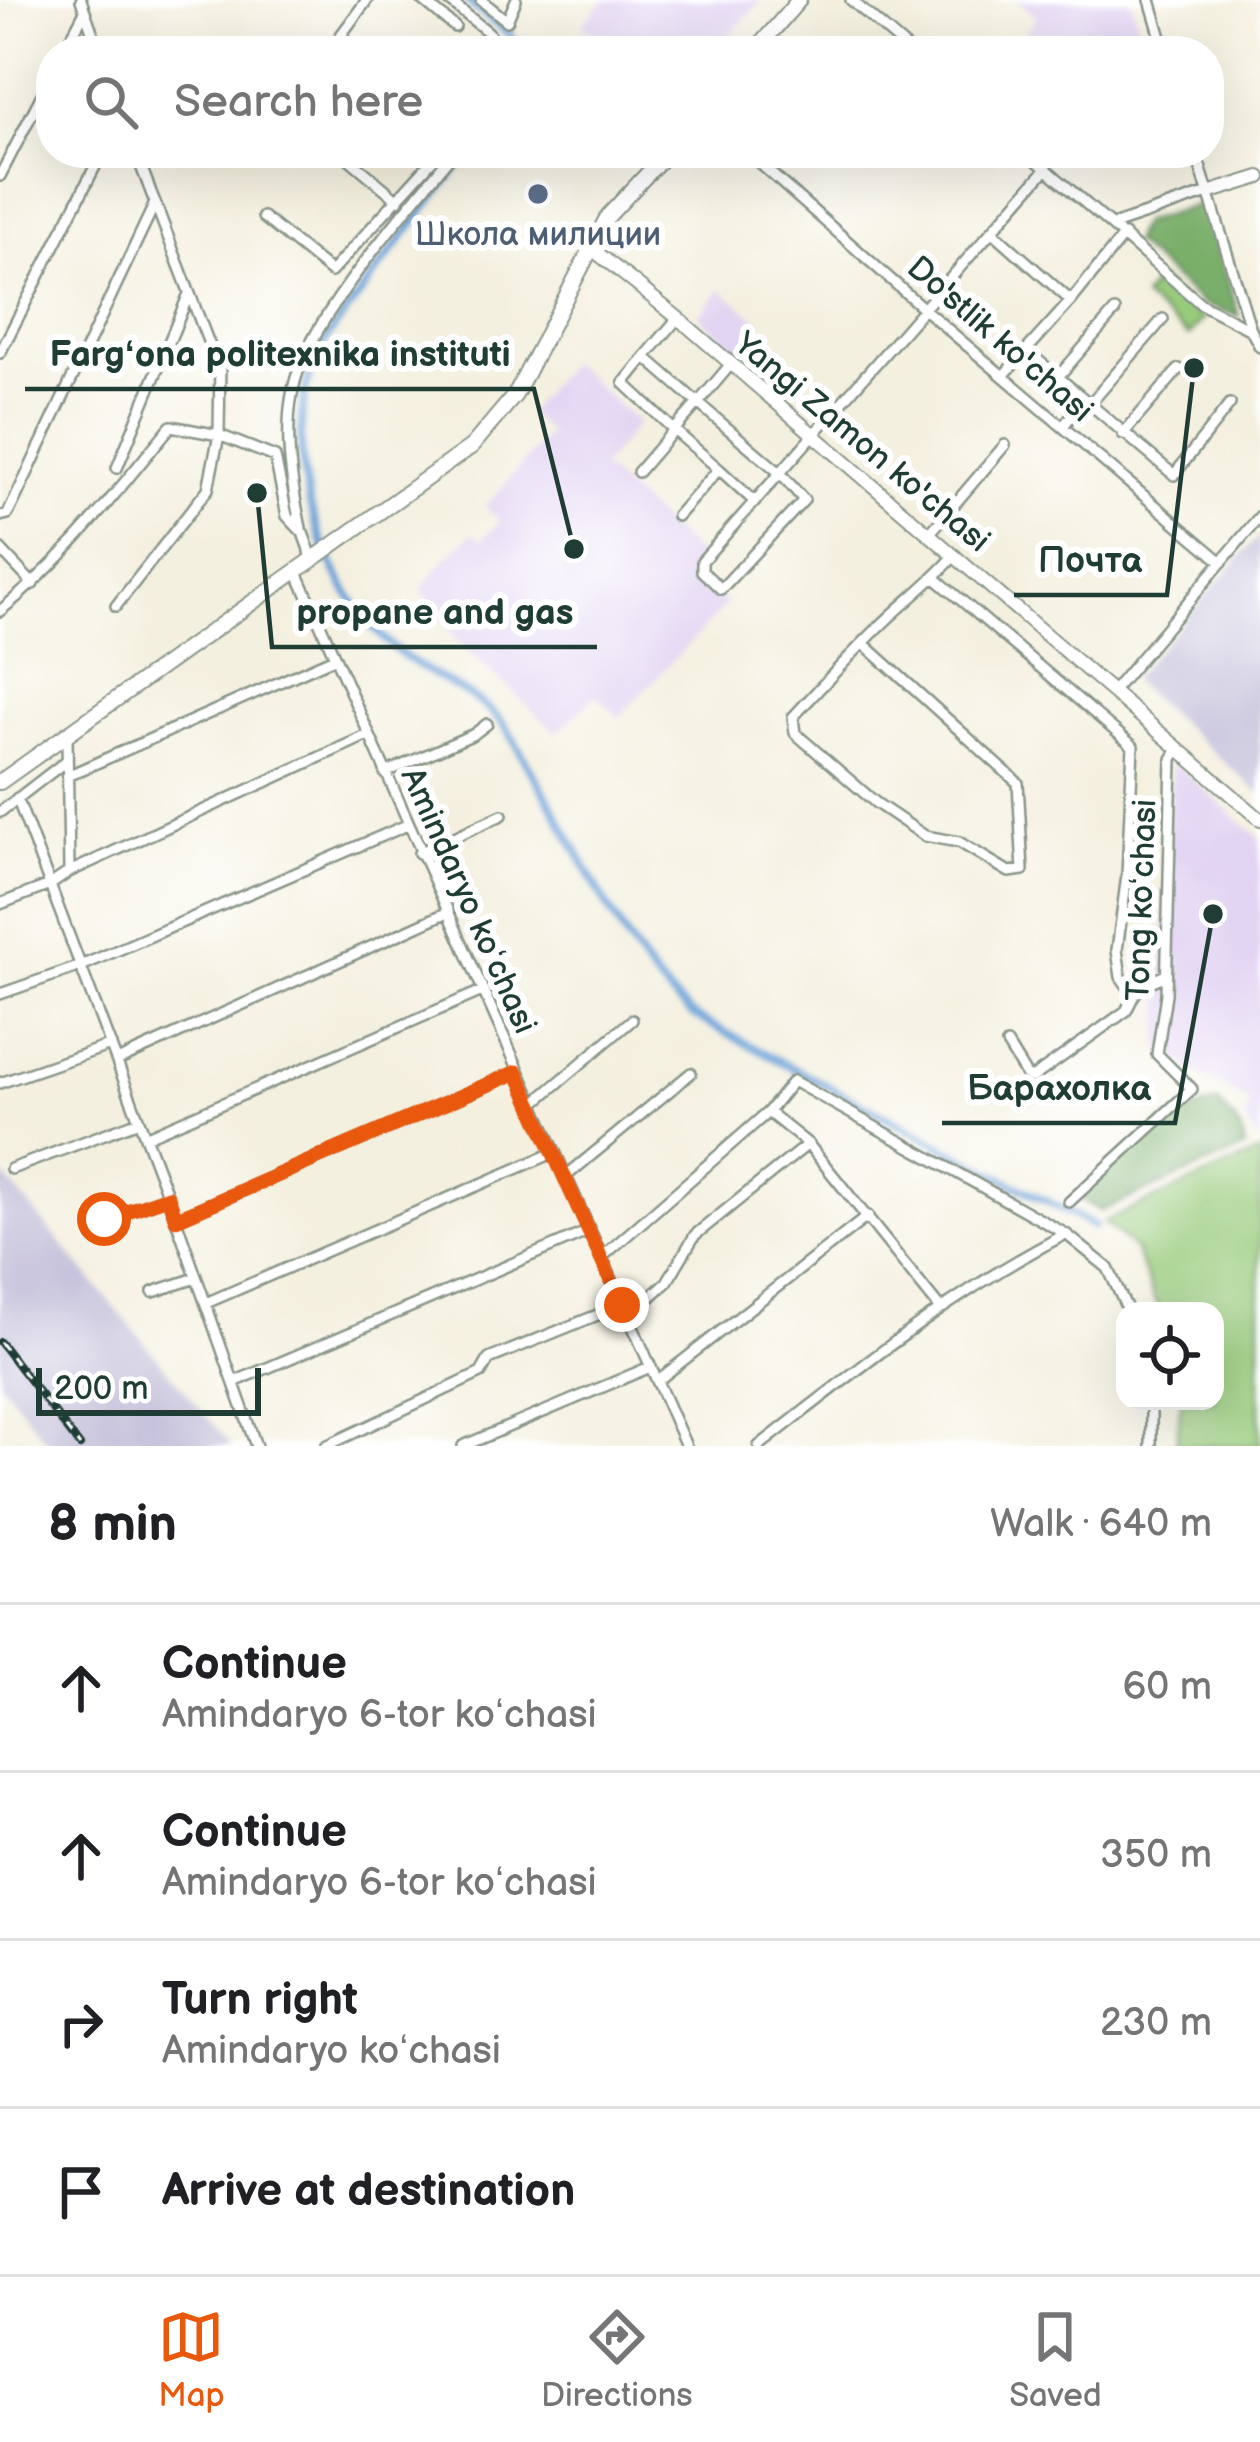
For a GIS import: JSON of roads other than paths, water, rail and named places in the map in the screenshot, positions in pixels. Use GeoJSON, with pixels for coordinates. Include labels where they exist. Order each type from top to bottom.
{"type":"FeatureCollection","features":[{"type":"Feature","properties":{"kind":"main road"},"geometry":{"type":"LineString","coordinates":[[768,36],[799,0]]}},
{"type":"Feature","properties":{"kind":"main road"},"geometry":{"type":"LineString","coordinates":[[0,782],[472,446],[514,395],[608,216],[653,168]]}},
{"type":"Feature","properties":{"kind":"street"},"geometry":{"type":"LineString","coordinates":[[342,36],[368,0]]}},
{"type":"Feature","properties":{"kind":"street"},"geometry":{"type":"LineString","coordinates":[[422,0],[455,27]]}},
{"type":"Feature","properties":{"kind":"street"},"geometry":{"type":"LineString","coordinates":[[448,0],[491,36]]}},
{"type":"Feature","properties":{"kind":"street"},"geometry":{"type":"LineString","coordinates":[[481,0],[507,21],[516,0]]}},
{"type":"Feature","properties":{"kind":"street"},"geometry":{"type":"LineString","coordinates":[[851,0],[893,36]]}},
{"type":"Feature","properties":{"kind":"street"},"geometry":{"type":"LineString","coordinates":[[1150,0],[1161,36]]}},
{"type":"Feature","properties":{"kind":"street"},"geometry":{"type":"LineString","coordinates":[[70,36],[83,6]]}},
{"type":"Feature","properties":{"kind":"street"},"geometry":{"type":"LineString","coordinates":[[83,6],[94,36]]}},
{"type":"Feature","properties":{"kind":"street"},"geometry":{"type":"LineString","coordinates":[[0,176],[36,106]]}},
{"type":"Feature","properties":{"kind":"street"},"geometry":{"type":"LineString","coordinates":[[0,353],[94,168]]}},
{"type":"Feature","properties":{"kind":"street"},"geometry":{"type":"LineString","coordinates":[[116,606],[208,489],[219,435],[220,360],[211,349],[142,168]]}},
{"type":"Feature","properties":{"kind":"street"},"geometry":{"type":"LineString","coordinates":[[360,168],[398,200]]}},
{"type":"Feature","properties":{"kind":"street"},"geometry":{"type":"LineString","coordinates":[[263,218],[331,272],[426,168]]}},
{"type":"Feature","properties":{"kind":"street"},"geometry":{"type":"LineString","coordinates":[[315,558],[303,533],[292,486],[289,428],[300,365],[332,311],[442,168]]}},
{"type":"Feature","properties":{"kind":"street","name":"Do'stlik ko'chasi"},"geometry":{"type":"LineString","coordinates":[[765,168],[1222,562]]}},
{"type":"Feature","properties":{"kind":"street"},"geometry":{"type":"LineString","coordinates":[[645,357],[780,473],[804,500],[722,589],[699,567],[780,473],[1047,168],[1201,304],[1251,330]]}},
{"type":"Feature","properties":{"kind":"street"},"geometry":{"type":"LineString","coordinates":[[1200,168],[1260,347]]}},
{"type":"Feature","properties":{"kind":"street"},"geometry":{"type":"LineString","coordinates":[[1113,225],[1260,177]]}},
{"type":"Feature","properties":{"kind":"street"},"geometry":{"type":"LineString","coordinates":[[0,516],[8,514],[155,203]]}},
{"type":"Feature","properties":{"kind":"street"},"geometry":{"type":"LineString","coordinates":[[992,231],[1071,301]]}},
{"type":"Feature","properties":{"kind":"street"},"geometry":{"type":"LineString","coordinates":[[1003,376],[1124,235]]}},
{"type":"Feature","properties":{"kind":"street","name":"Yangi Zamon ko'chasi"},"geometry":{"type":"LineString","coordinates":[[591,248],[1260,819]]}},
{"type":"Feature","properties":{"kind":"street"},"geometry":{"type":"LineString","coordinates":[[117,468],[189,293]]}},
{"type":"Feature","properties":{"kind":"street"},"geometry":{"type":"LineString","coordinates":[[1058,377],[1115,310]]}},
{"type":"Feature","properties":{"kind":"street"},"geometry":{"type":"LineString","coordinates":[[678,318],[624,382],[755,502]]}},
{"type":"Feature","properties":{"kind":"street"},"geometry":{"type":"LineString","coordinates":[[1063,427],[1163,319]]}},
{"type":"Feature","properties":{"kind":"street"},"geometry":{"type":"LineString","coordinates":[[1026,350],[1174,475],[1230,404]]}},
{"type":"Feature","properties":{"kind":"street"},"geometry":{"type":"LineString","coordinates":[[638,472],[731,364]]}},
{"type":"Feature","properties":{"kind":"street"},"geometry":{"type":"LineString","coordinates":[[1123,434],[1179,369]]}},
{"type":"Feature","properties":{"kind":"street"},"geometry":{"type":"LineString","coordinates":[[0,611],[34,584],[113,501],[171,426],[219,435],[275,457],[286,516],[303,533]]}},
{"type":"Feature","properties":{"kind":"street"},"geometry":{"type":"LineString","coordinates":[[930,533],[1005,445]]}},
{"type":"Feature","properties":{"kind":"street"},"geometry":{"type":"LineString","coordinates":[[676,516],[719,469]]}},
{"type":"Feature","properties":{"kind":"street"},"geometry":{"type":"LineString","coordinates":[[1114,690],[1260,516]]}},
{"type":"Feature","properties":{"kind":"street"},"geometry":{"type":"LineString","coordinates":[[0,549],[34,584]]}},
{"type":"Feature","properties":{"kind":"street"},"geometry":{"type":"LineString","coordinates":[[862,644],[1018,783],[1023,870],[1009,872],[959,842],[926,836],[876,803],[795,733],[793,717],[862,644],[955,555]]}},
{"type":"Feature","properties":{"kind":"street","name":"Amindaryo koʻchasi"},"geometry":{"type":"LineString","coordinates":[[297,572],[686,1446]]}},
{"type":"Feature","properties":{"kind":"street"},"geometry":{"type":"LineString","coordinates":[[935,578],[1133,746],[1127,875],[1117,950],[1121,977],[1133,995]]}},
{"type":"Feature","properties":{"kind":"street"},"geometry":{"type":"LineString","coordinates":[[67,776],[334,658]]}},
{"type":"Feature","properties":{"kind":"street"},"geometry":{"type":"LineString","coordinates":[[385,773],[487,724]]}},
{"type":"Feature","properties":{"kind":"street"},"geometry":{"type":"LineString","coordinates":[[0,904],[50,885],[368,735]]}},
{"type":"Feature","properties":{"kind":"street"},"geometry":{"type":"LineString","coordinates":[[67,736],[70,872]]}},
{"type":"Feature","properties":{"kind":"street","name":"Tong koʻchasi"},"geometry":{"type":"LineString","coordinates":[[1069,1202],[1192,1089],[1157,1054],[1166,975],[1172,759],[1178,749]]}},
{"type":"Feature","properties":{"kind":"street"},"geometry":{"type":"LineString","coordinates":[[0,812],[66,761]]}},
{"type":"Feature","properties":{"kind":"street"},"geometry":{"type":"LineString","coordinates":[[17,798],[168,1197],[256,1446]]}},
{"type":"Feature","properties":{"kind":"street"},"geometry":{"type":"LineString","coordinates":[[419,854],[502,815]]}},
{"type":"Feature","properties":{"kind":"street"},"geometry":{"type":"LineString","coordinates":[[0,994],[81,966],[407,825]]}},
{"type":"Feature","properties":{"kind":"street"},"geometry":{"type":"LineString","coordinates":[[117,1061],[446,913]]}},
{"type":"Feature","properties":{"kind":"street"},"geometry":{"type":"LineString","coordinates":[[1007,1044],[1026,1076],[1032,1078],[1126,1010],[1143,986],[1166,975]]}},
{"type":"Feature","properties":{"kind":"street"},"geometry":{"type":"LineString","coordinates":[[145,1137],[482,991]]}},
{"type":"Feature","properties":{"kind":"street"},"geometry":{"type":"LineString","coordinates":[[532,1106],[632,1020]]}},
{"type":"Feature","properties":{"kind":"street"},"geometry":{"type":"LineString","coordinates":[[0,1083],[111,1045]]}},
{"type":"Feature","properties":{"kind":"street"},"geometry":{"type":"LineString","coordinates":[[176,1219],[517,1072]]}},
{"type":"Feature","properties":{"kind":"street"},"geometry":{"type":"LineString","coordinates":[[565,1177],[691,1073]]}},
{"type":"Feature","properties":{"kind":"street"},"geometry":{"type":"LineString","coordinates":[[601,1258],[768,1112],[793,1081],[1066,1234],[1108,1268],[1125,1302]]}},
{"type":"Feature","properties":{"kind":"street"},"geometry":{"type":"LineString","coordinates":[[768,1112],[808,1144],[939,1307]]}},
{"type":"Feature","properties":{"kind":"street"},"geometry":{"type":"LineString","coordinates":[[11,1168],[139,1120]]}},
{"type":"Feature","properties":{"kind":"street"},"geometry":{"type":"LineString","coordinates":[[628,1318],[667,1282],[695,1234],[808,1144]]}},
{"type":"Feature","properties":{"kind":"street"},"geometry":{"type":"LineString","coordinates":[[206,1303],[554,1153]]}},
{"type":"Feature","properties":{"kind":"street"},"geometry":{"type":"LineString","coordinates":[[104,1219],[168,1197]]}},
{"type":"Feature","properties":{"kind":"street"},"geometry":{"type":"LineString","coordinates":[[657,1382],[868,1216]]}},
{"type":"Feature","properties":{"kind":"street"},"geometry":{"type":"LineString","coordinates":[[234,1382],[590,1232]]}},
{"type":"Feature","properties":{"kind":"street"},"geometry":{"type":"LineString","coordinates":[[759,1446],[939,1307],[1066,1234]]}},
{"type":"Feature","properties":{"kind":"street"},"geometry":{"type":"LineString","coordinates":[[152,1292],[196,1278]]}},
{"type":"Feature","properties":{"kind":"street"},"geometry":{"type":"LineString","coordinates":[[326,1446],[481,1373],[489,1359],[622,1305]]}},
{"type":"Feature","properties":{"kind":"street"},"geometry":{"type":"LineString","coordinates":[[463,1446],[650,1367]]}},
{"type":"Feature","properties":{"kind":"street"},"geometry":{"type":"LineString","coordinates":[[1150,1446],[1151,1410]]}},
{"type":"Feature","properties":{"kind":"waterway"},"geometry":{"type":"LineString","coordinates":[[466,0],[511,36]]}},
{"type":"Feature","properties":{"kind":"waterway"},"geometry":{"type":"LineString","coordinates":[[458,168],[330,334],[316,357],[305,392],[303,467],[310,505],[338,576],[358,608],[394,648],[500,720],[625,936],[669,993],[694,1016],[1094,1226]]}},
{"type":"Feature","properties":{"kind":"railway"},"geometry":{"type":"LineString","coordinates":[[0,1342],[80,1446]]}},
{"type":"Feature","properties":{"kind":"place","name":"Школа милиции"},"geometry":{"type":"Point","coordinates":[538,194]}},
{"type":"Feature","properties":{"kind":"place","name":"Почта"},"geometry":{"type":"Point","coordinates":[1194,368]}},
{"type":"Feature","properties":{"kind":"place","name":"propane and gas"},"geometry":{"type":"Point","coordinates":[257,493]}},
{"type":"Feature","properties":{"kind":"place","name":"Fargʻona politexnika instituti"},"geometry":{"type":"Point","coordinates":[574,549]}},
{"type":"Feature","properties":{"kind":"place","name":"Барахолка"},"geometry":{"type":"Point","coordinates":[1213,914]}}]}
